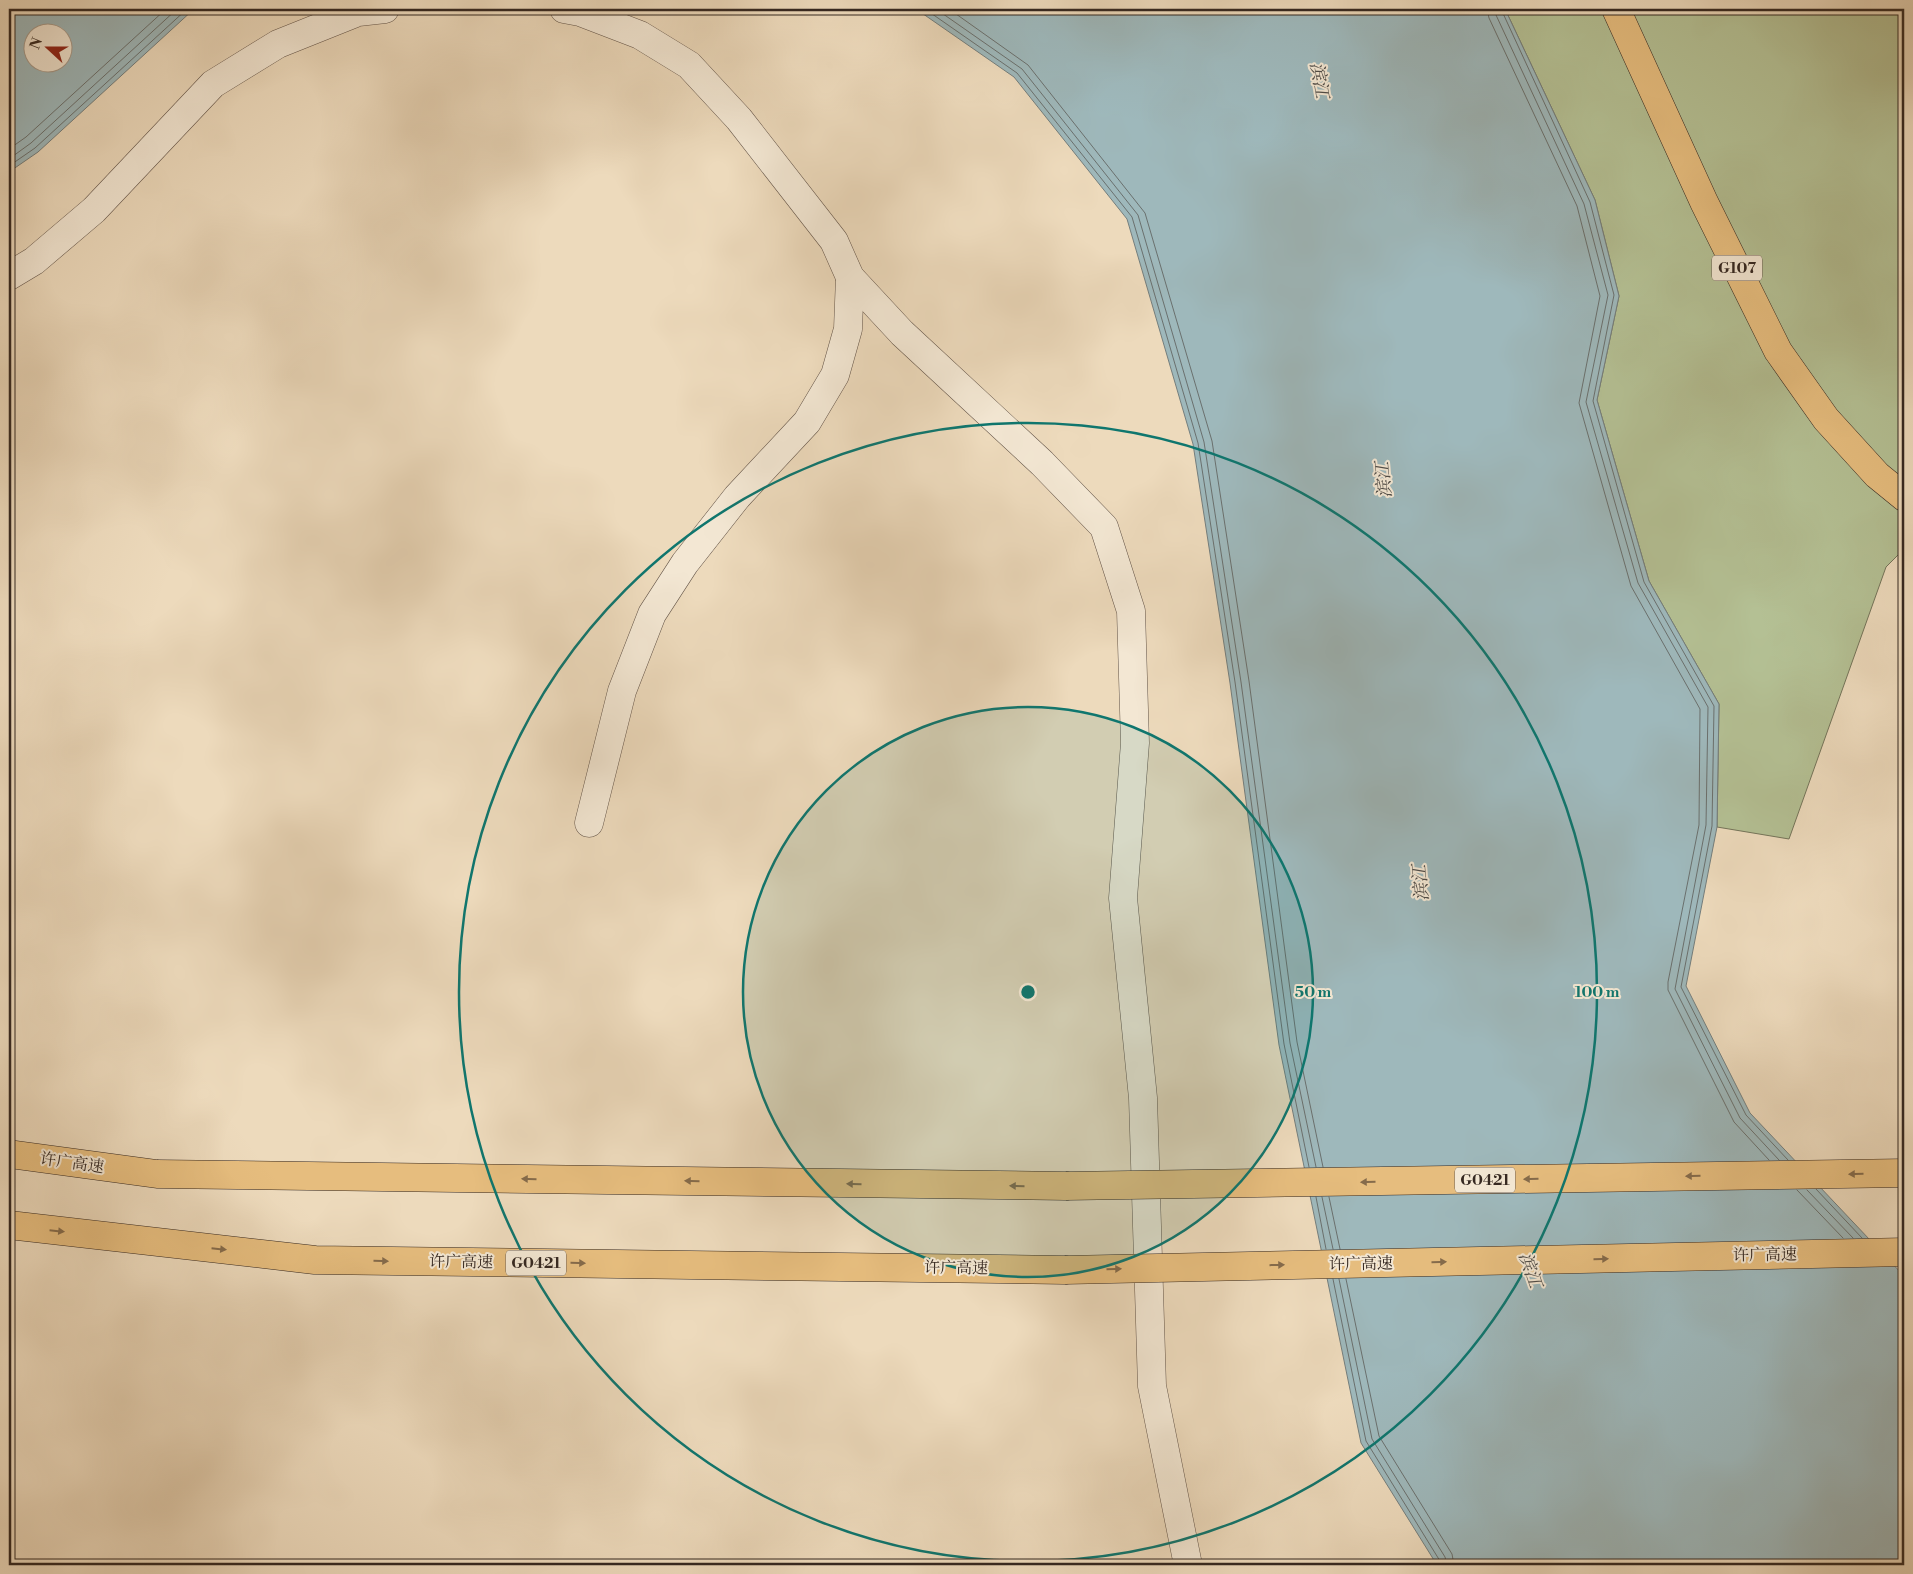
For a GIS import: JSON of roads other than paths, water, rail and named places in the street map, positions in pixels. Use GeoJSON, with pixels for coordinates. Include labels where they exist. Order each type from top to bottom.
{"type":"FeatureCollection","features":[{"type":"Feature","properties":{"kind":"highway","name":"G107"},"geometry":{"type":"LineString","coordinates":[[1616,9],[1704,202],[1778,351],[1826,419],[1876,475],[1904,497]]}},
{"type":"Feature","properties":{"kind":"highway","name":"许广高速"},"geometry":{"type":"LineString","coordinates":[[9,1154],[157,1174],[1066,1186],[1904,1173]]}},
{"type":"Feature","properties":{"kind":"highway","name":"许广高速"},"geometry":{"type":"LineString","coordinates":[[9,1225],[315,1260],[1065,1270],[1904,1252]]}},
{"type":"Feature","properties":{"kind":"street"},"geometry":{"type":"LineString","coordinates":[[9,276],[34,261],[94,210],[213,84],[278,44],[358,11],[385,9]]}},
{"type":"Feature","properties":{"kind":"street"},"geometry":{"type":"LineString","coordinates":[[564,9],[580,12],[640,35],[689,65],[739,120],[834,241],[850,277],[902,333],[1022,444],[1104,527],[1131,611],[1135,743],[1123,898],[1143,1098],[1152,1386],[1188,1565]]}},
{"type":"Feature","properties":{"kind":"street"},"geometry":{"type":"LineString","coordinates":[[589,823],[622,692],[652,614],[685,563],[737,497],[807,422],[835,375],[848,330],[850,277]]}},
{"type":"Feature","properties":{"kind":"water"},"geometry":{"type":"Polygon","coordinates":[[[9,9],[194,9],[38,152],[9,172],[9,9]]]}},
{"type":"Feature","properties":{"kind":"water","name":"滨江"},"geometry":{"type":"Polygon","coordinates":[[[916,9],[1505,9],[1595,200],[1619,296],[1597,400],[1649,581],[1719,704],[1717,827],[1686,986],[1750,1113],[1904,1276],[1904,1565],[1437,1565],[1361,1443],[1279,1045],[1230,683],[1193,444],[1127,219],[1014,77],[916,9]]]}}]}
